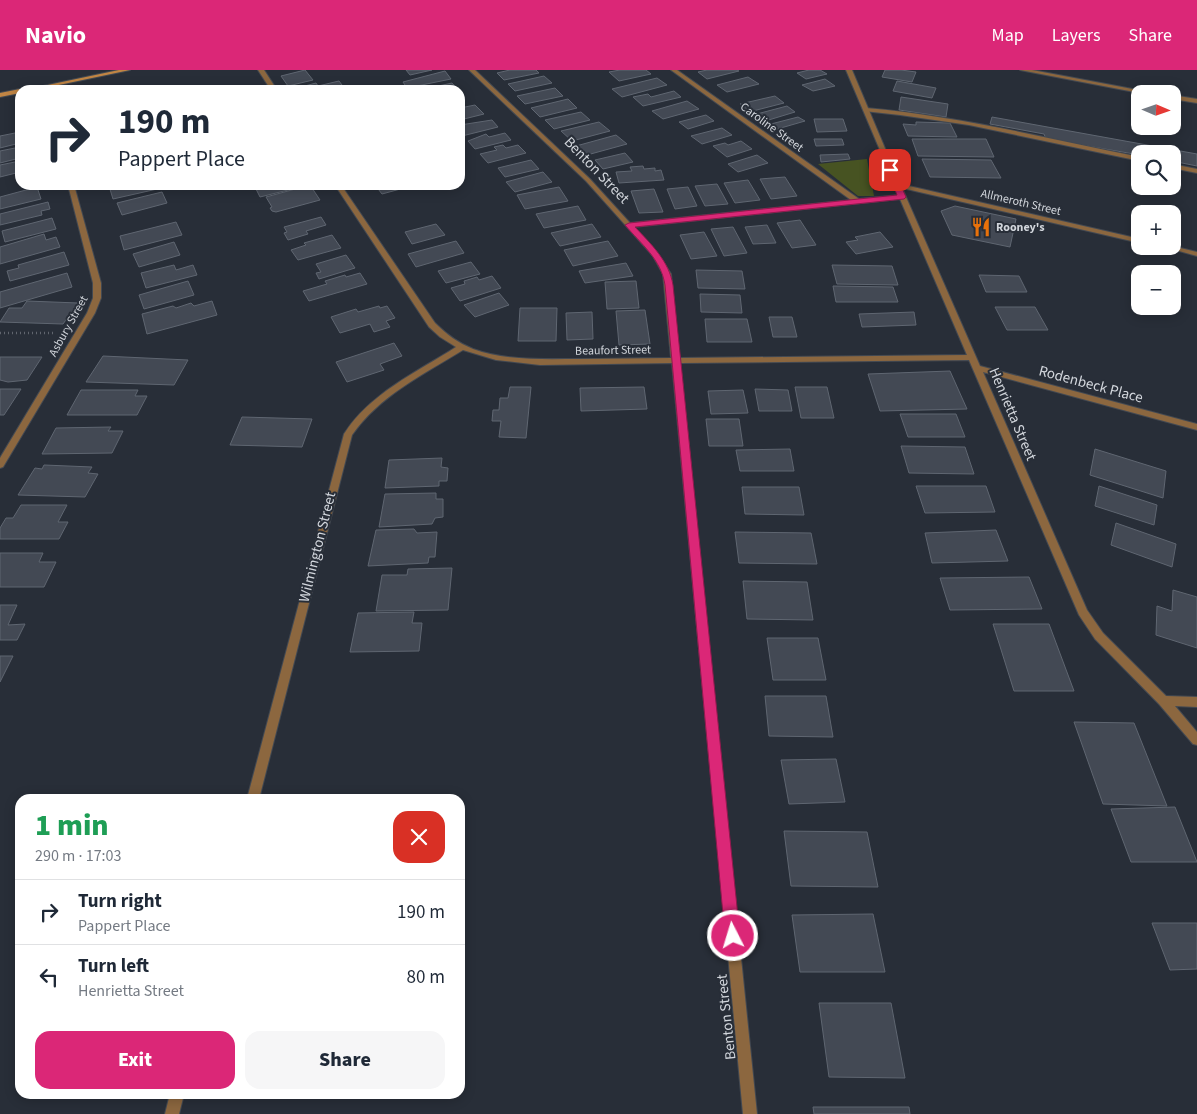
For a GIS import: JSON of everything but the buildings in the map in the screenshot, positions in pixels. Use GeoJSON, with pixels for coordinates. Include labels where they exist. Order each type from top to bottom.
{"type":"FeatureCollection","features":[{"type":"Feature","properties":{"kind":"street"},"geometry":{"type":"LineString","coordinates":[[59,85],[127,70]]}},
{"type":"Feature","properties":{"kind":"street"},"geometry":{"type":"LineString","coordinates":[[260,70],[270,85]]}},
{"type":"Feature","properties":{"kind":"street","name":"Benton Street"},"geometry":{"type":"LineString","coordinates":[[472,70],[588,180],[656,255],[667,274],[750,1114]]}},
{"type":"Feature","properties":{"kind":"street","name":"Caroline Street"},"geometry":{"type":"LineString","coordinates":[[674,70],[858,202]]}},
{"type":"Feature","properties":{"kind":"street","name":"Henrietta Street"},"geometry":{"type":"LineString","coordinates":[[849,70],[897,186],[973,356],[1083,612],[1099,636],[1163,701],[1197,740]]}},
{"type":"Feature","properties":{"kind":"street"},"geometry":{"type":"LineString","coordinates":[[1023,70],[1131,89]]}},
{"type":"Feature","properties":{"kind":"street"},"geometry":{"type":"LineString","coordinates":[[0,95],[15,92]]}},
{"type":"Feature","properties":{"kind":"street"},"geometry":{"type":"LineString","coordinates":[[1181,98],[1197,101]]}},
{"type":"Feature","properties":{"kind":"street"},"geometry":{"type":"LineString","coordinates":[[866,110],[899,112],[954,120],[1131,158]]}},
{"type":"Feature","properties":{"kind":"street"},"geometry":{"type":"LineString","coordinates":[[1181,168],[1197,171]]}},
{"type":"Feature","properties":{"kind":"street","name":"Allmeroth Street"},"geometry":{"type":"LineString","coordinates":[[897,186],[1131,239]]}},
{"type":"Feature","properties":{"kind":"street","name":"Asbury Street"},"geometry":{"type":"LineString","coordinates":[[0,465],[78,334],[97,298],[98,283],[72,190]]}},
{"type":"Feature","properties":{"kind":"street","name":"Beaufort Street"},"geometry":{"type":"LineString","coordinates":[[341,190],[432,326],[441,335],[461,348],[500,358],[540,362],[973,356]]}},
{"type":"Feature","properties":{"kind":"street"},"geometry":{"type":"LineString","coordinates":[[629,225],[902,197]]}},
{"type":"Feature","properties":{"kind":"street"},"geometry":{"type":"LineString","coordinates":[[1181,250],[1197,254]]}},
{"type":"Feature","properties":{"kind":"street","name":"Wilmington Street"},"geometry":{"type":"LineString","coordinates":[[254,794],[348,434],[354,423],[377,403],[461,348]]}},
{"type":"Feature","properties":{"kind":"street","name":"Rodenbeck Place"},"geometry":{"type":"LineString","coordinates":[[978,368],[1197,427]]}},
{"type":"Feature","properties":{"kind":"street"},"geometry":{"type":"LineString","coordinates":[[1163,701],[1197,702]]}},
{"type":"Feature","properties":{"kind":"street"},"geometry":{"type":"LineString","coordinates":[[172,1114],[176,1099]]}},
{"type":"Feature","properties":{"kind":"path"},"geometry":{"type":"LineString","coordinates":[[0,333],[78,334]]}},
{"type":"Feature","properties":{"kind":"green space"},"geometry":{"type":"Polygon","coordinates":[[[867,159],[874,196],[858,196],[818,164],[867,159]]]}},
{"type":"Feature","properties":{"kind":"place","name":"Rooney's"},"geometry":{"type":"Point","coordinates":[981,227]}},
{"type":"Feature","properties":{"kind":"route"},"geometry":{"type":"LineString","coordinates":[[733,936],[669,285],[667,274],[656,255],[629,225],[902,197],[890,170]]}}]}
